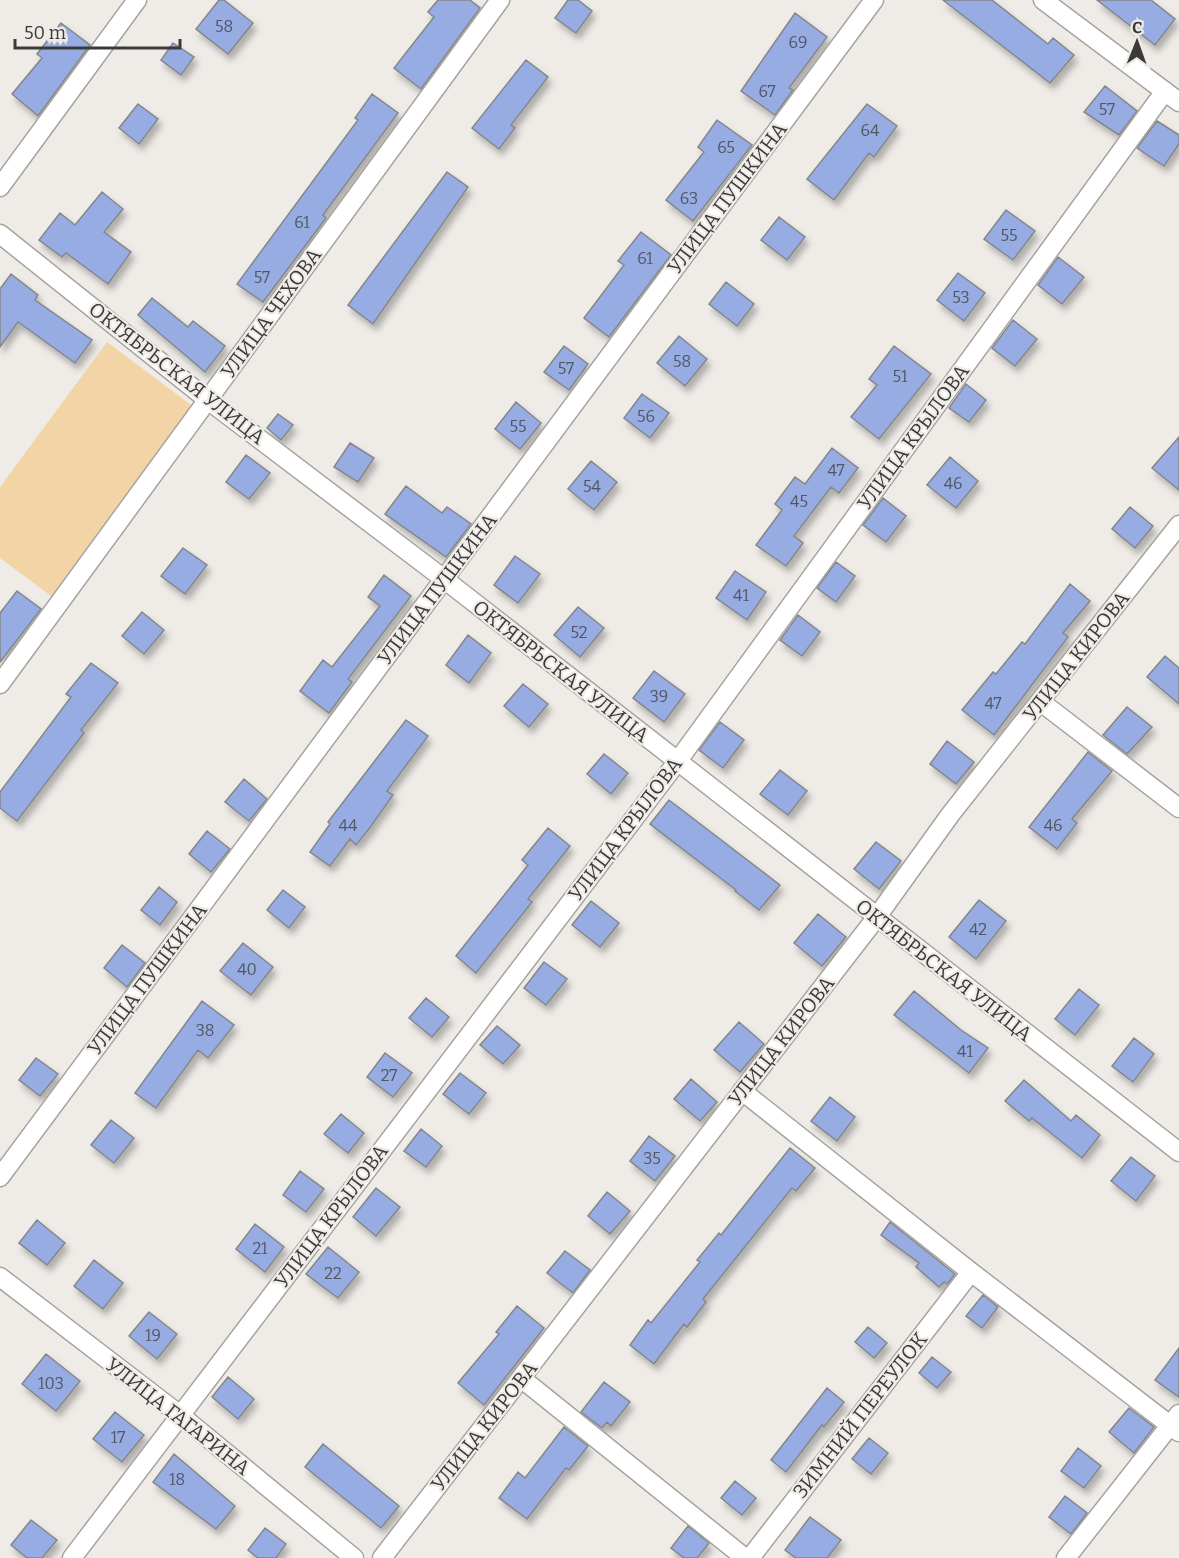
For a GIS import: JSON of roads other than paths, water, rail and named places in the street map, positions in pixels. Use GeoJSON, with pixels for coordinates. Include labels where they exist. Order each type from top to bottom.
{"type":"FeatureCollection","features":[{"type":"Feature","properties":{"kind":"street"},"geometry":{"type":"LineString","coordinates":[[0,187],[137,0]]}},
{"type":"Feature","properties":{"kind":"street","name":"УЛИЦА ЧЕХОВА"},"geometry":{"type":"LineString","coordinates":[[0,684],[500,0]]}},
{"type":"Feature","properties":{"kind":"street","name":"УЛИЦА ПУШКИНА"},"geometry":{"type":"LineString","coordinates":[[0,1177],[874,0]]}},
{"type":"Feature","properties":{"kind":"street"},"geometry":{"type":"LineString","coordinates":[[1043,0],[1172,96]]}},
{"type":"Feature","properties":{"kind":"street","name":"УЛИЦА КРЫЛОВА"},"geometry":{"type":"LineString","coordinates":[[72,1558],[677,762],[1172,96]]}},
{"type":"Feature","properties":{"kind":"street","name":"ОКТЯБРЬСКАЯ УЛИЦА"},"geometry":{"type":"LineString","coordinates":[[0,234],[208,400],[444,579],[1179,1152]]}},
{"type":"Feature","properties":{"kind":"street","name":"УЛИЦА КИРОВА"},"geometry":{"type":"LineString","coordinates":[[382,1558],[876,918],[950,815],[1179,525]]}},
{"type":"Feature","properties":{"kind":"street"},"geometry":{"type":"LineString","coordinates":[[1041,702],[1179,808]]}},
{"type":"Feature","properties":{"kind":"street"},"geometry":{"type":"LineString","coordinates":[[742,1091],[971,1272],[1176,1423],[1066,1558]]}},
{"type":"Feature","properties":{"kind":"street","name":"ЗИМНИЙ ПЕРЕУЛОК"},"geometry":{"type":"LineString","coordinates":[[750,1558],[971,1272]]}},
{"type":"Feature","properties":{"kind":"street","name":"УЛИЦА ГАГАРИНА"},"geometry":{"type":"LineString","coordinates":[[0,1277],[180,1415],[354,1558]]}},
{"type":"Feature","properties":{"kind":"street"},"geometry":{"type":"LineString","coordinates":[[521,1378],[745,1558]]}}]}
